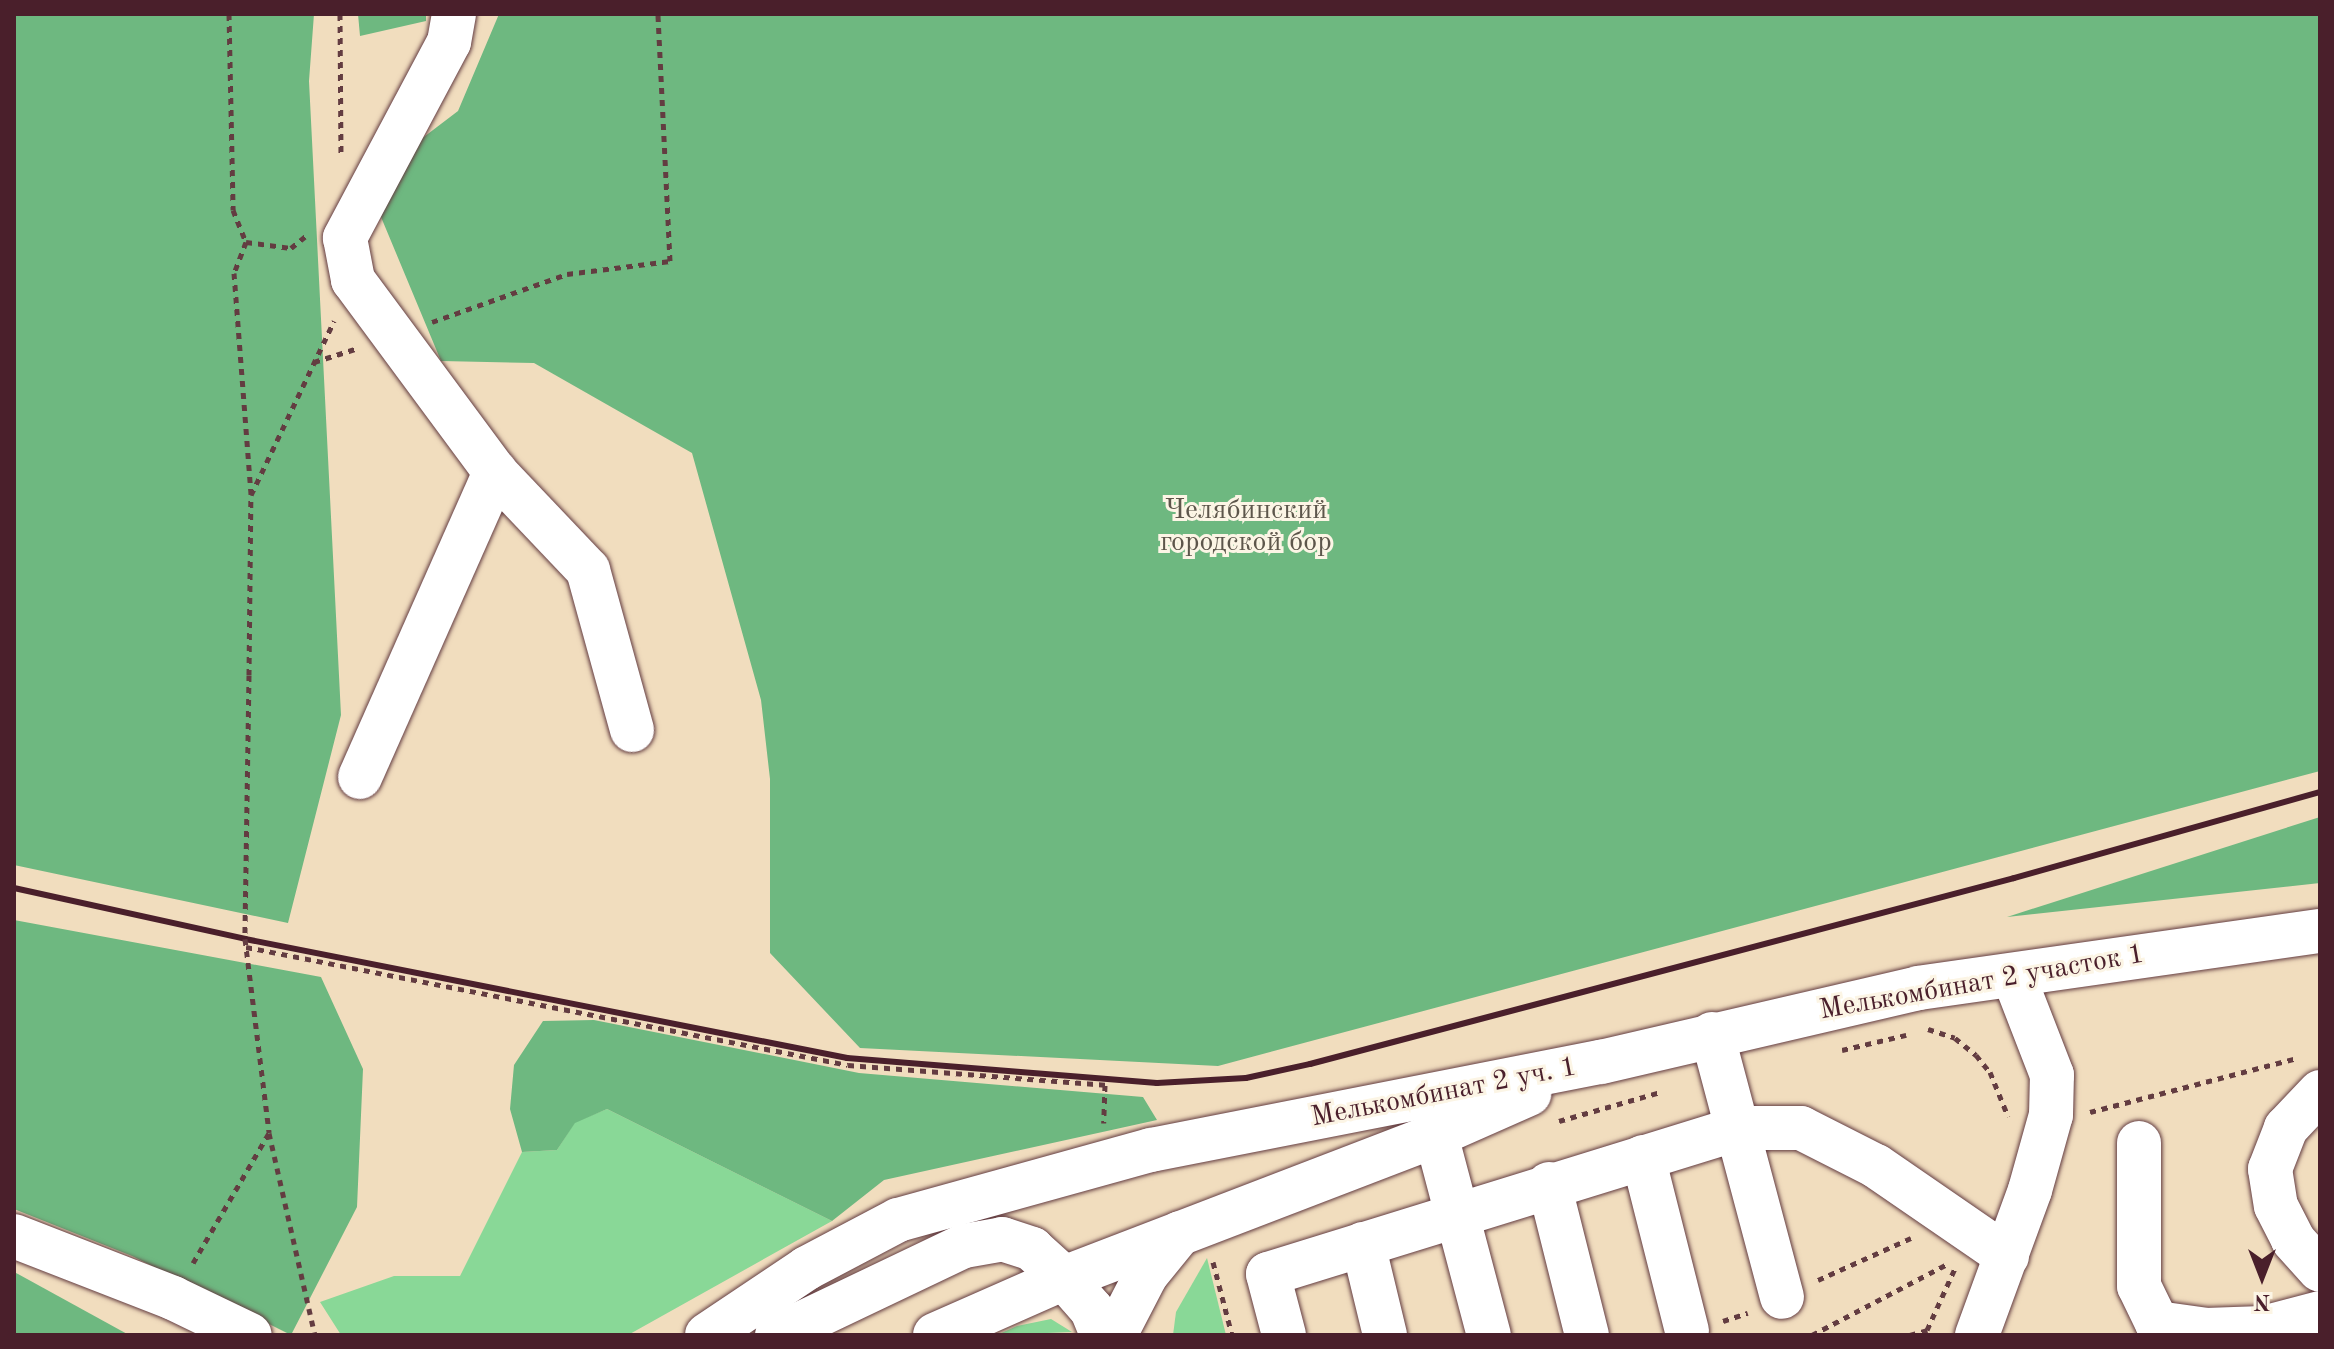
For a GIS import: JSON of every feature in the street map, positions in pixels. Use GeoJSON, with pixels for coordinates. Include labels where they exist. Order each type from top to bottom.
{"type":"FeatureCollection","features":[{"type":"Feature","properties":{"kind":"street"},"geometry":{"type":"LineString","coordinates":[[454,14],[449,42],[345,238],[353,280],[495,472],[588,570],[632,730]]}},
{"type":"Feature","properties":{"kind":"street"},"geometry":{"type":"LineString","coordinates":[[360,777],[495,472]]}},
{"type":"Feature","properties":{"kind":"street","name":"Мелькомбинат 2 участок 1"},"geometry":{"type":"LineString","coordinates":[[1601,1062],[1918,988],[2014,977],[2320,931]]}},
{"type":"Feature","properties":{"kind":"street"},"geometry":{"type":"LineString","coordinates":[[1977,1335],[2007,1256],[2051,1115],[2052,1075],[2014,977]]}},
{"type":"Feature","properties":{"kind":"street"},"geometry":{"type":"LineString","coordinates":[[1712,1034],[1741,1128],[1782,1297]]}},
{"type":"Feature","properties":{"kind":"street","name":"Мелькомбинат 2 уч. 1"},"geometry":{"type":"LineString","coordinates":[[707,1335],[807,1268],[898,1220],[1103,1164],[1601,1062]]}},
{"type":"Feature","properties":{"kind":"street","name":"Мелькомбинат 2 уч. 1"},"geometry":{"type":"LineString","coordinates":[[935,1335],[1064,1278],[1436,1135],[1601,1062]]}},
{"type":"Feature","properties":{"kind":"street"},"geometry":{"type":"LineString","coordinates":[[2313,1074],[2270,1169],[2276,1206],[2293,1240],[2320,1270]]}},
{"type":"Feature","properties":{"kind":"street"},"geometry":{"type":"LineString","coordinates":[[1284,1335],[1268,1274],[1549,1184],[1741,1128],[1801,1128],[1876,1166],[2007,1256]]}},
{"type":"Feature","properties":{"kind":"street"},"geometry":{"type":"LineString","coordinates":[[1436,1135],[1489,1335]]}},
{"type":"Feature","properties":{"kind":"street"},"geometry":{"type":"LineString","coordinates":[[2139,1143],[2139,1286],[2157,1323],[2206,1330],[2263,1328],[2320,1313]]}},
{"type":"Feature","properties":{"kind":"street"},"geometry":{"type":"LineString","coordinates":[[1643,1157],[1687,1331]]}},
{"type":"Feature","properties":{"kind":"street"},"geometry":{"type":"LineString","coordinates":[[1549,1184],[1587,1335]]}},
{"type":"Feature","properties":{"kind":"street"},"geometry":{"type":"LineString","coordinates":[[1115,1335],[1146,1275],[1180,1233]]}},
{"type":"Feature","properties":{"kind":"street"},"geometry":{"type":"LineString","coordinates":[[14,1236],[173,1298],[250,1335]]}},
{"type":"Feature","properties":{"kind":"street"},"geometry":{"type":"LineString","coordinates":[[777,1335],[964,1246],[1002,1239],[1032,1249],[1064,1278],[1092,1310],[1102,1335]]}},
{"type":"Feature","properties":{"kind":"street"},"geometry":{"type":"LineString","coordinates":[[1363,1244],[1385,1335]]}},
{"type":"Feature","properties":{"kind":"path"},"geometry":{"type":"LineString","coordinates":[[229,14],[233,210],[246,242],[234,273],[251,495],[246,947],[269,1133],[315,1335]]}},
{"type":"Feature","properties":{"kind":"path"},"geometry":{"type":"LineString","coordinates":[[338,164],[340,14]]}},
{"type":"Feature","properties":{"kind":"path"},"geometry":{"type":"LineString","coordinates":[[314,362],[567,274],[670,261],[658,14]]}},
{"type":"Feature","properties":{"kind":"path"},"geometry":{"type":"LineString","coordinates":[[246,242],[291,248],[314,229]]}},
{"type":"Feature","properties":{"kind":"path"},"geometry":{"type":"LineString","coordinates":[[251,495],[353,280]]}},
{"type":"Feature","properties":{"kind":"path"},"geometry":{"type":"LineString","coordinates":[[246,947],[848,1065],[1105,1085],[1103,1164]]}},
{"type":"Feature","properties":{"kind":"path"},"geometry":{"type":"LineString","coordinates":[[2009,1119],[2093,1112],[2313,1074]]}},
{"type":"Feature","properties":{"kind":"path"},"geometry":{"type":"LineString","coordinates":[[173,1298],[269,1133]]}},
{"type":"Feature","properties":{"kind":"path"},"geometry":{"type":"LineString","coordinates":[[1910,1335],[1926,1332],[1959,1258]]}},
{"type":"Feature","properties":{"kind":"path"},"geometry":{"type":"LineString","coordinates":[[1213,1261],[1232,1335]]}},
{"type":"Feature","properties":{"kind":"green space"},"geometry":{"type":"Polygon","coordinates":[[[14,14],[314,14],[309,81],[341,715],[288,923],[14,865],[14,14]]]}},
{"type":"Feature","properties":{"kind":"green space"},"geometry":{"type":"Polygon","coordinates":[[[358,14],[426,14],[426,21],[360,36],[358,14]]]}},
{"type":"Feature","properties":{"kind":"green space","name":"Челябинский городской бор"},"geometry":{"type":"Polygon","coordinates":[[[499,14],[2320,14],[2320,771],[1218,1066],[860,1048],[770,953],[770,779],[761,700],[692,453],[534,363],[441,361],[366,181],[458,111],[499,14]]]}},
{"type":"Feature","properties":{"kind":"green space"},"geometry":{"type":"Polygon","coordinates":[[[2320,817],[2320,883],[2007,917],[2320,817]]]}},
{"type":"Feature","properties":{"kind":"green space"},"geometry":{"type":"Polygon","coordinates":[[[14,920],[321,977],[363,1069],[357,1207],[291,1335],[132,1256],[14,1209],[14,920]]]}},
{"type":"Feature","properties":{"kind":"green space"},"geometry":{"type":"Polygon","coordinates":[[[594,1020],[859,1073],[1143,1097],[1157,1120],[884,1180],[832,1221],[607,1109],[575,1123],[557,1150],[522,1152],[510,1109],[514,1065],[543,1021],[594,1020]]]}},
{"type":"Feature","properties":{"kind":"green space"},"geometry":{"type":"Polygon","coordinates":[[[607,1109],[832,1221],[628,1335],[341,1335],[320,1302],[394,1276],[460,1276],[522,1152],[557,1150],[575,1122],[607,1109]]]}},
{"type":"Feature","properties":{"kind":"green space"},"geometry":{"type":"Polygon","coordinates":[[[1207,1258],[1226,1335],[1173,1335],[1176,1312],[1207,1258]]]}},
{"type":"Feature","properties":{"kind":"green space"},"geometry":{"type":"Polygon","coordinates":[[[14,1272],[18,1274],[129,1335],[14,1335],[14,1272]]]}},
{"type":"Feature","properties":{"kind":"green space"},"geometry":{"type":"Polygon","coordinates":[[[1051,1319],[1072,1332],[997,1335],[1017,1326],[1051,1319]]]}},
{"type":"Feature","properties":{"kind":"railway"},"geometry":{"type":"LineString","coordinates":[[14,888],[245,939],[847,1058],[1157,1083],[1246,1078],[1310,1064],[2014,878],[2320,792]]}}]}
